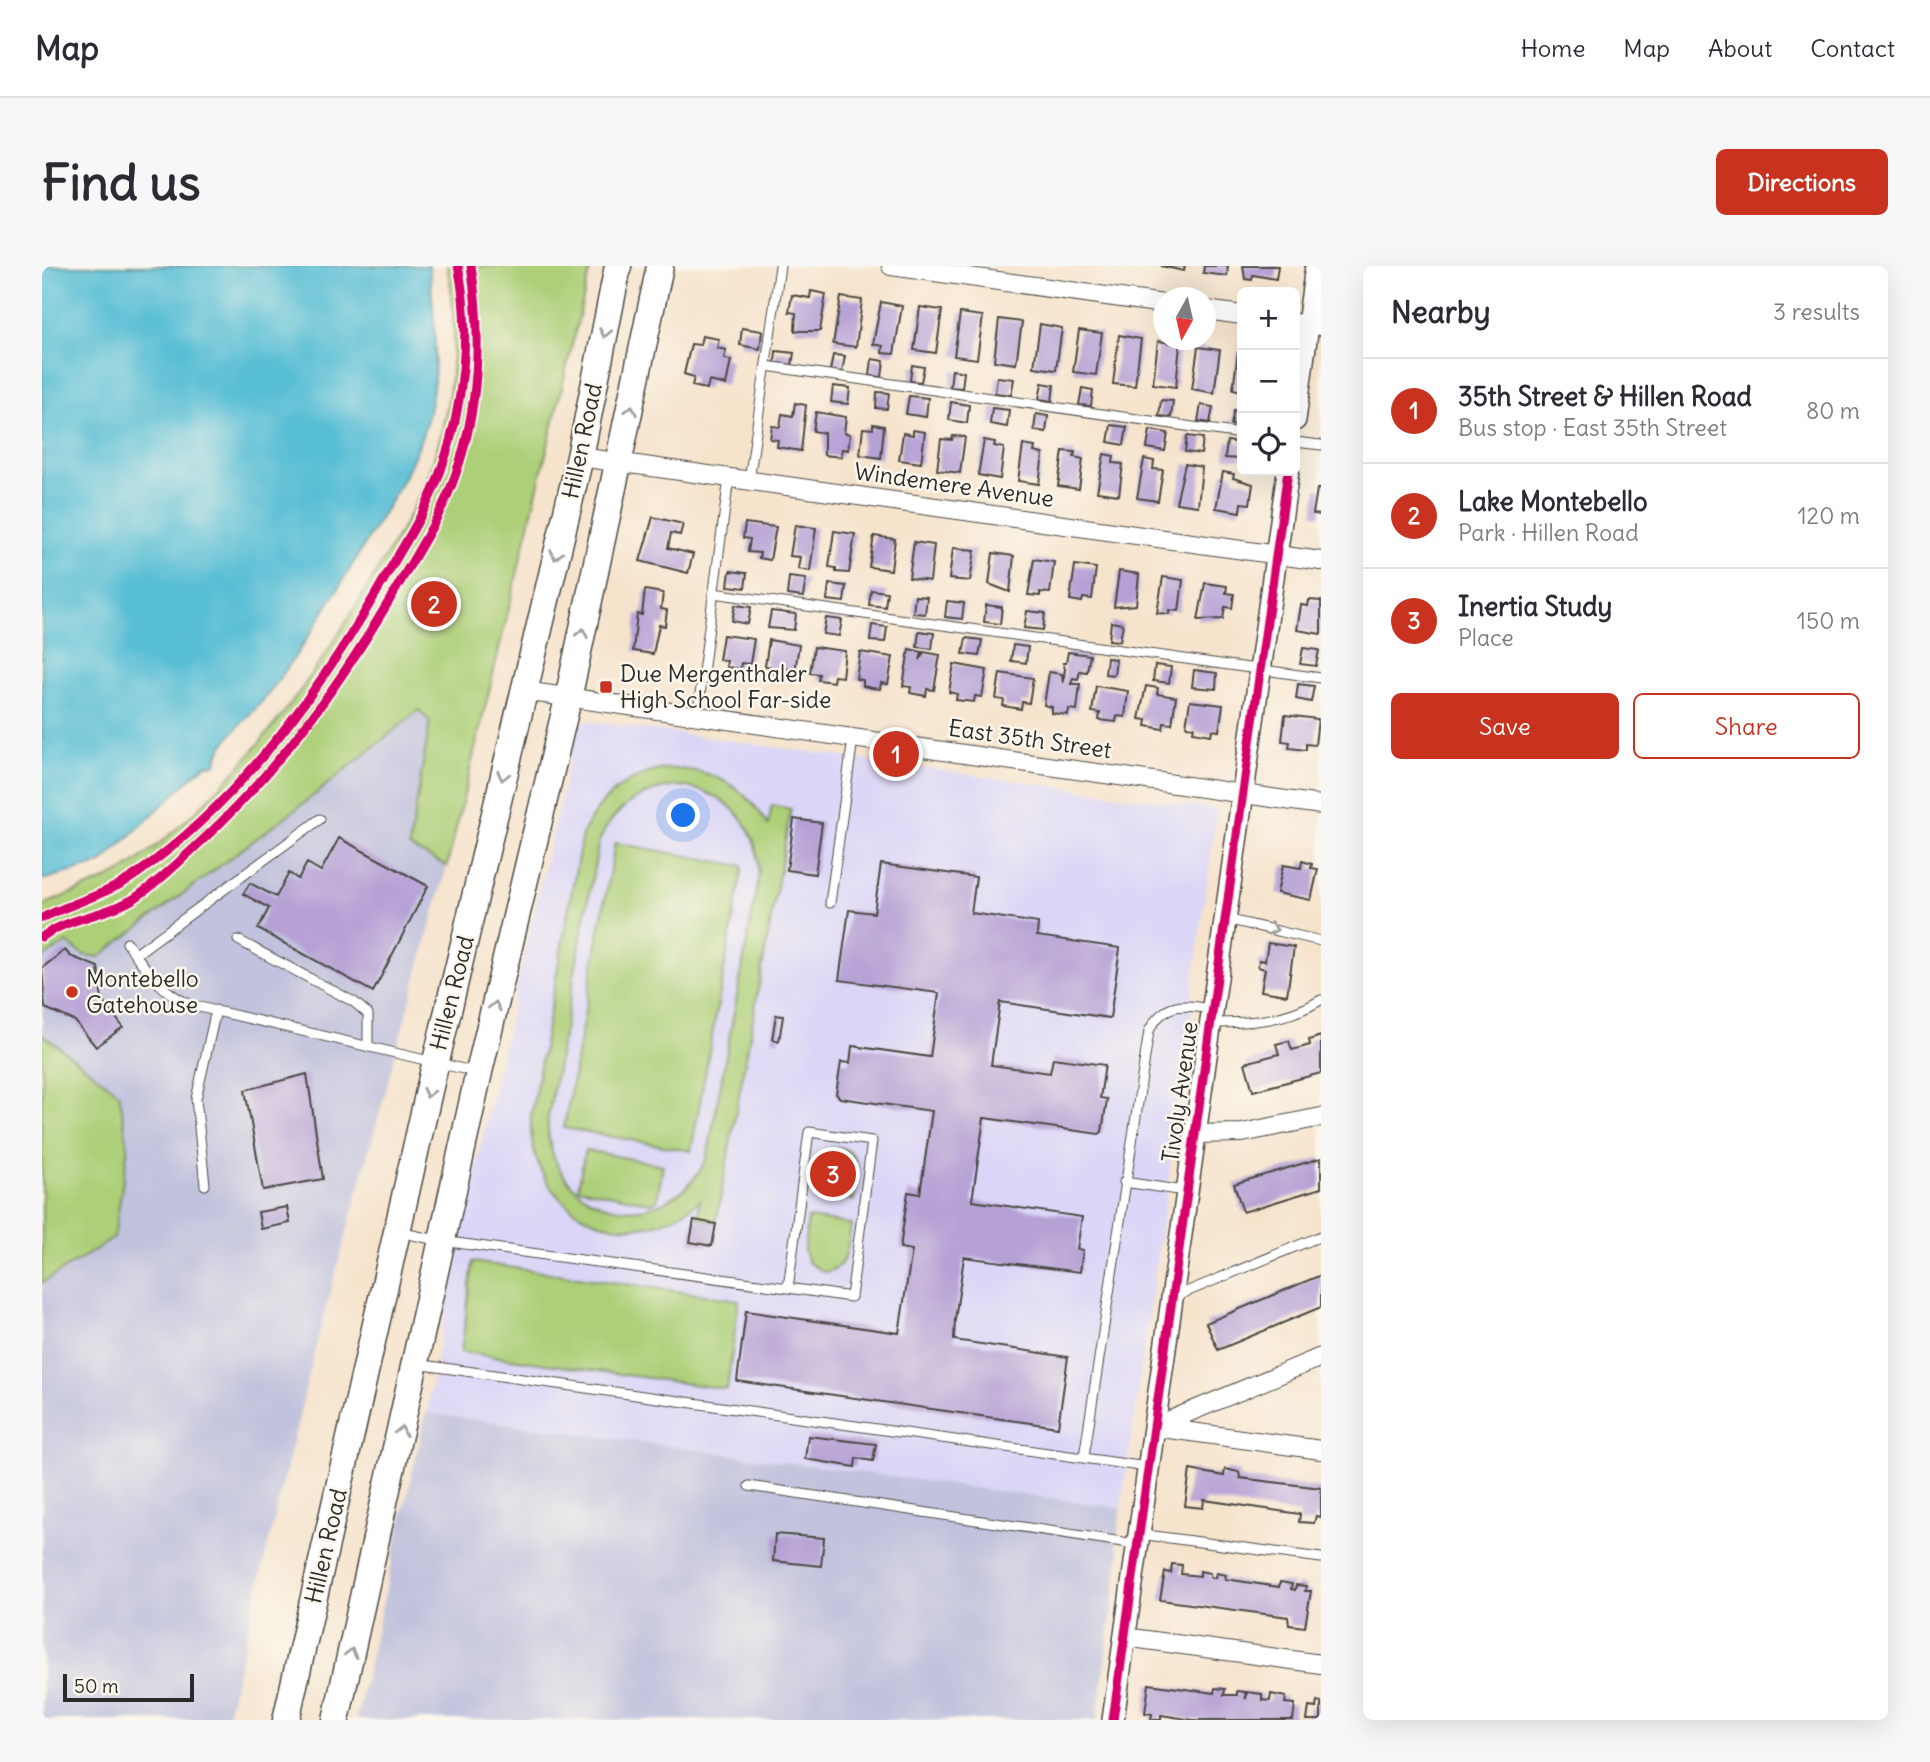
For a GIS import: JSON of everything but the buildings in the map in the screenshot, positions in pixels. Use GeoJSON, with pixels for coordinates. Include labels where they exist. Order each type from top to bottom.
{"type":"FeatureCollection","features":[{"type":"Feature","properties":{"kind":"main road","name":"Hillen Road"},"geometry":{"type":"LineString","coordinates":[[286,1720],[435,1062],[580,457],[618,266]]}},
{"type":"Feature","properties":{"kind":"main road","name":"Hillen Road"},"geometry":{"type":"LineString","coordinates":[[337,1720],[479,1072],[568,699],[660,266]]}},
{"type":"Feature","properties":{"kind":"street"},"geometry":{"type":"LineString","coordinates":[[891,266],[1153,302]]}},
{"type":"Feature","properties":{"kind":"street"},"geometry":{"type":"LineString","coordinates":[[1296,413],[1317,266]]}},
{"type":"Feature","properties":{"kind":"street"},"geometry":{"type":"LineString","coordinates":[[1216,311],[1237,314]]}},
{"type":"Feature","properties":{"kind":"street","name":"Windemere Avenue"},"geometry":{"type":"LineString","coordinates":[[580,457],[1321,561]]}},
{"type":"Feature","properties":{"kind":"street","name":"Tivoly Avenue"},"geometry":{"type":"LineString","coordinates":[[1113,1720],[1192,1134],[1287,476]]}},
{"type":"Feature","properties":{"kind":"street","name":"East 35th Street"},"geometry":{"type":"LineString","coordinates":[[524,691],[697,718],[1321,805]]}},
{"type":"Feature","properties":{"kind":"street"},"geometry":{"type":"LineString","coordinates":[[1192,1134],[1242,1133],[1284,1127],[1321,1117]]}},
{"type":"Feature","properties":{"kind":"street"},"geometry":{"type":"LineString","coordinates":[[1154,1427],[1321,1357]]}},
{"type":"Feature","properties":{"kind":"street"},"geometry":{"type":"LineString","coordinates":[[1154,1427],[1321,1450]]}},
{"type":"Feature","properties":{"kind":"street"},"geometry":{"type":"LineString","coordinates":[[1125,1637],[1321,1664]]}},
{"type":"Feature","properties":{"kind":"lane"},"geometry":{"type":"LineString","coordinates":[[749,481],[780,266]]}},
{"type":"Feature","properties":{"kind":"lane"},"geometry":{"type":"LineString","coordinates":[[766,366],[1237,433]]}},
{"type":"Feature","properties":{"kind":"lane"},"geometry":{"type":"LineString","coordinates":[[1300,443],[1321,446]]}},
{"type":"Feature","properties":{"kind":"lane"},"geometry":{"type":"LineString","coordinates":[[697,718],[729,478]]}},
{"type":"Feature","properties":{"kind":"lane"},"geometry":{"type":"LineString","coordinates":[[713,593],[1321,678]]}},
{"type":"Feature","properties":{"kind":"lane"},"geometry":{"type":"LineString","coordinates":[[830,903],[853,739]]}},
{"type":"Feature","properties":{"kind":"lane"},"geometry":{"type":"LineString","coordinates":[[136,954],[320,819]]}},
{"type":"Feature","properties":{"kind":"lane"},"geometry":{"type":"LineString","coordinates":[[1224,919],[1321,941]]}},
{"type":"Feature","properties":{"kind":"lane"},"geometry":{"type":"LineString","coordinates":[[238,940],[354,1002],[368,1014],[368,1047]]}},
{"type":"Feature","properties":{"kind":"lane"},"geometry":{"type":"LineString","coordinates":[[127,943],[147,973],[172,997],[216,1010],[479,1072]]}},
{"type":"Feature","properties":{"kind":"lane"},"geometry":{"type":"LineString","coordinates":[[1084,1457],[1149,1031],[1161,1012],[1171,1006],[1184,1004],[1210,1016],[1270,1020],[1321,1000]]}},
{"type":"Feature","properties":{"kind":"lane"},"geometry":{"type":"LineString","coordinates":[[205,1185],[196,1099],[216,1010]]}},
{"type":"Feature","properties":{"kind":"lane"},"geometry":{"type":"LineString","coordinates":[[396,1231],[442,1241],[851,1297],[872,1140],[809,1132],[788,1288]]}},
{"type":"Feature","properties":{"kind":"lane"},"geometry":{"type":"LineString","coordinates":[[1124,1182],[1185,1191]]}},
{"type":"Feature","properties":{"kind":"lane"},"geometry":{"type":"LineString","coordinates":[[1170,1298],[1321,1236]]}},
{"type":"Feature","properties":{"kind":"lane"},"geometry":{"type":"LineString","coordinates":[[416,1364],[1149,1467]]}},
{"type":"Feature","properties":{"kind":"lane"},"geometry":{"type":"LineString","coordinates":[[749,1486],[1139,1539],[1321,1559]]}},
{"type":"Feature","properties":{"kind":"shaded area"},"geometry":{"type":"Polygon","coordinates":[[[419,710],[430,721],[409,846],[447,866],[317,1341],[226,1720],[42,1720],[42,1283],[114,1237],[119,1093],[42,1034],[42,958],[67,943],[84,955],[99,957],[313,796],[419,710]]]}},
{"type":"Feature","properties":{"kind":"shaded area"},"geometry":{"type":"Polygon","coordinates":[[[588,721],[1209,808],[1217,812],[1193,982],[1191,1023],[1121,1508],[426,1413],[463,1224],[538,894],[578,725],[588,721]]]}},
{"type":"Feature","properties":{"kind":"shaded area"},"geometry":{"type":"Polygon","coordinates":[[[426,1413],[1121,1508],[1116,1546],[1120,1551],[1097,1720],[356,1720],[426,1413]]]}},
{"type":"Feature","properties":{"kind":"green space"},"geometry":{"type":"Polygon","coordinates":[[[447,266],[591,266],[447,866],[409,847],[430,722],[419,710],[313,796],[99,957],[84,955],[67,943],[42,958],[42,906],[100,882],[133,864],[171,834],[241,765],[302,688],[395,540],[427,478],[445,417],[454,341],[447,266]]]}},
{"type":"Feature","properties":{"kind":"green space"},"geometry":{"type":"Polygon","coordinates":[[[664,769],[681,769],[697,771],[725,782],[749,800],[768,825],[772,805],[791,809],[716,1222],[698,1218],[700,1200],[671,1218],[642,1227],[613,1226],[586,1217],[563,1201],[545,1178],[534,1149],[531,1115],[582,835],[605,800],[625,784],[664,769]],[[679,786],[642,795],[613,818],[599,841],[548,1117],[552,1150],[565,1177],[585,1196],[610,1207],[636,1209],[663,1202],[688,1185],[707,1158],[758,883],[758,864],[749,831],[740,817],[714,796],[679,786]]]}},
{"type":"Feature","properties":{"kind":"green space"},"geometry":{"type":"Polygon","coordinates":[[[615,843],[743,866],[691,1151],[564,1128],[615,843]]]}},
{"type":"Feature","properties":{"kind":"green space"},"geometry":{"type":"Polygon","coordinates":[[[42,1034],[119,1093],[128,1147],[114,1238],[42,1283],[42,1034]]]}},
{"type":"Feature","properties":{"kind":"green space"},"geometry":{"type":"Polygon","coordinates":[[[839,1147],[853,1156],[856,1162],[854,1200],[812,1194],[820,1157],[824,1152],[839,1147]]]}},
{"type":"Feature","properties":{"kind":"green space"},"geometry":{"type":"Polygon","coordinates":[[[585,1150],[663,1165],[657,1200],[652,1203],[578,1188],[585,1150]]]}},
{"type":"Feature","properties":{"kind":"green space"},"geometry":{"type":"Polygon","coordinates":[[[808,1218],[851,1224],[846,1255],[838,1267],[823,1272],[808,1262],[804,1250],[808,1218]]]}},
{"type":"Feature","properties":{"kind":"green space"},"geometry":{"type":"Polygon","coordinates":[[[473,1262],[739,1300],[727,1389],[461,1352],[473,1262]]]}},
{"type":"Feature","properties":{"kind":"water"},"geometry":{"type":"Polygon","coordinates":[[[42,266],[429,266],[435,358],[430,409],[410,466],[298,652],[265,698],[223,745],[216,764],[205,765],[100,864],[42,880],[42,266]]]}},
{"type":"Feature","properties":{"kind":"cycle path"},"geometry":{"type":"LineString","coordinates":[[42,918],[127,880],[177,843],[248,773],[280,735],[339,653],[418,521],[431,496],[449,446],[460,396],[465,343],[458,266]]}},
{"type":"Feature","properties":{"kind":"cycle path"},"geometry":{"type":"LineString","coordinates":[[42,937],[64,925],[124,904],[145,891],[172,868],[235,808],[288,748],[357,652],[437,518],[463,451],[474,399],[476,372],[477,319],[471,266]]}},
{"type":"Feature","properties":{"kind":"cycle path"},"geometry":{"type":"LineString","coordinates":[[1113,1720],[1287,476]]}},
{"type":"Feature","properties":{"kind":"place","name":"Lake Montebello"},"geometry":{"type":"Point","coordinates":[434,604]}},
{"type":"Feature","properties":{"kind":"place","name":"Due Mergenthaler High School Far-side"},"geometry":{"type":"Point","coordinates":[606,687]}},
{"type":"Feature","properties":{"kind":"place","name":"35th Street & Hillen Road"},"geometry":{"type":"Point","coordinates":[896,754]}},
{"type":"Feature","properties":{"kind":"place","name":"Montebello Gatehouse"},"geometry":{"type":"Point","coordinates":[72,992]}},
{"type":"Feature","properties":{"kind":"place","name":"Inertia Study"},"geometry":{"type":"Point","coordinates":[833,1174]}}]}
